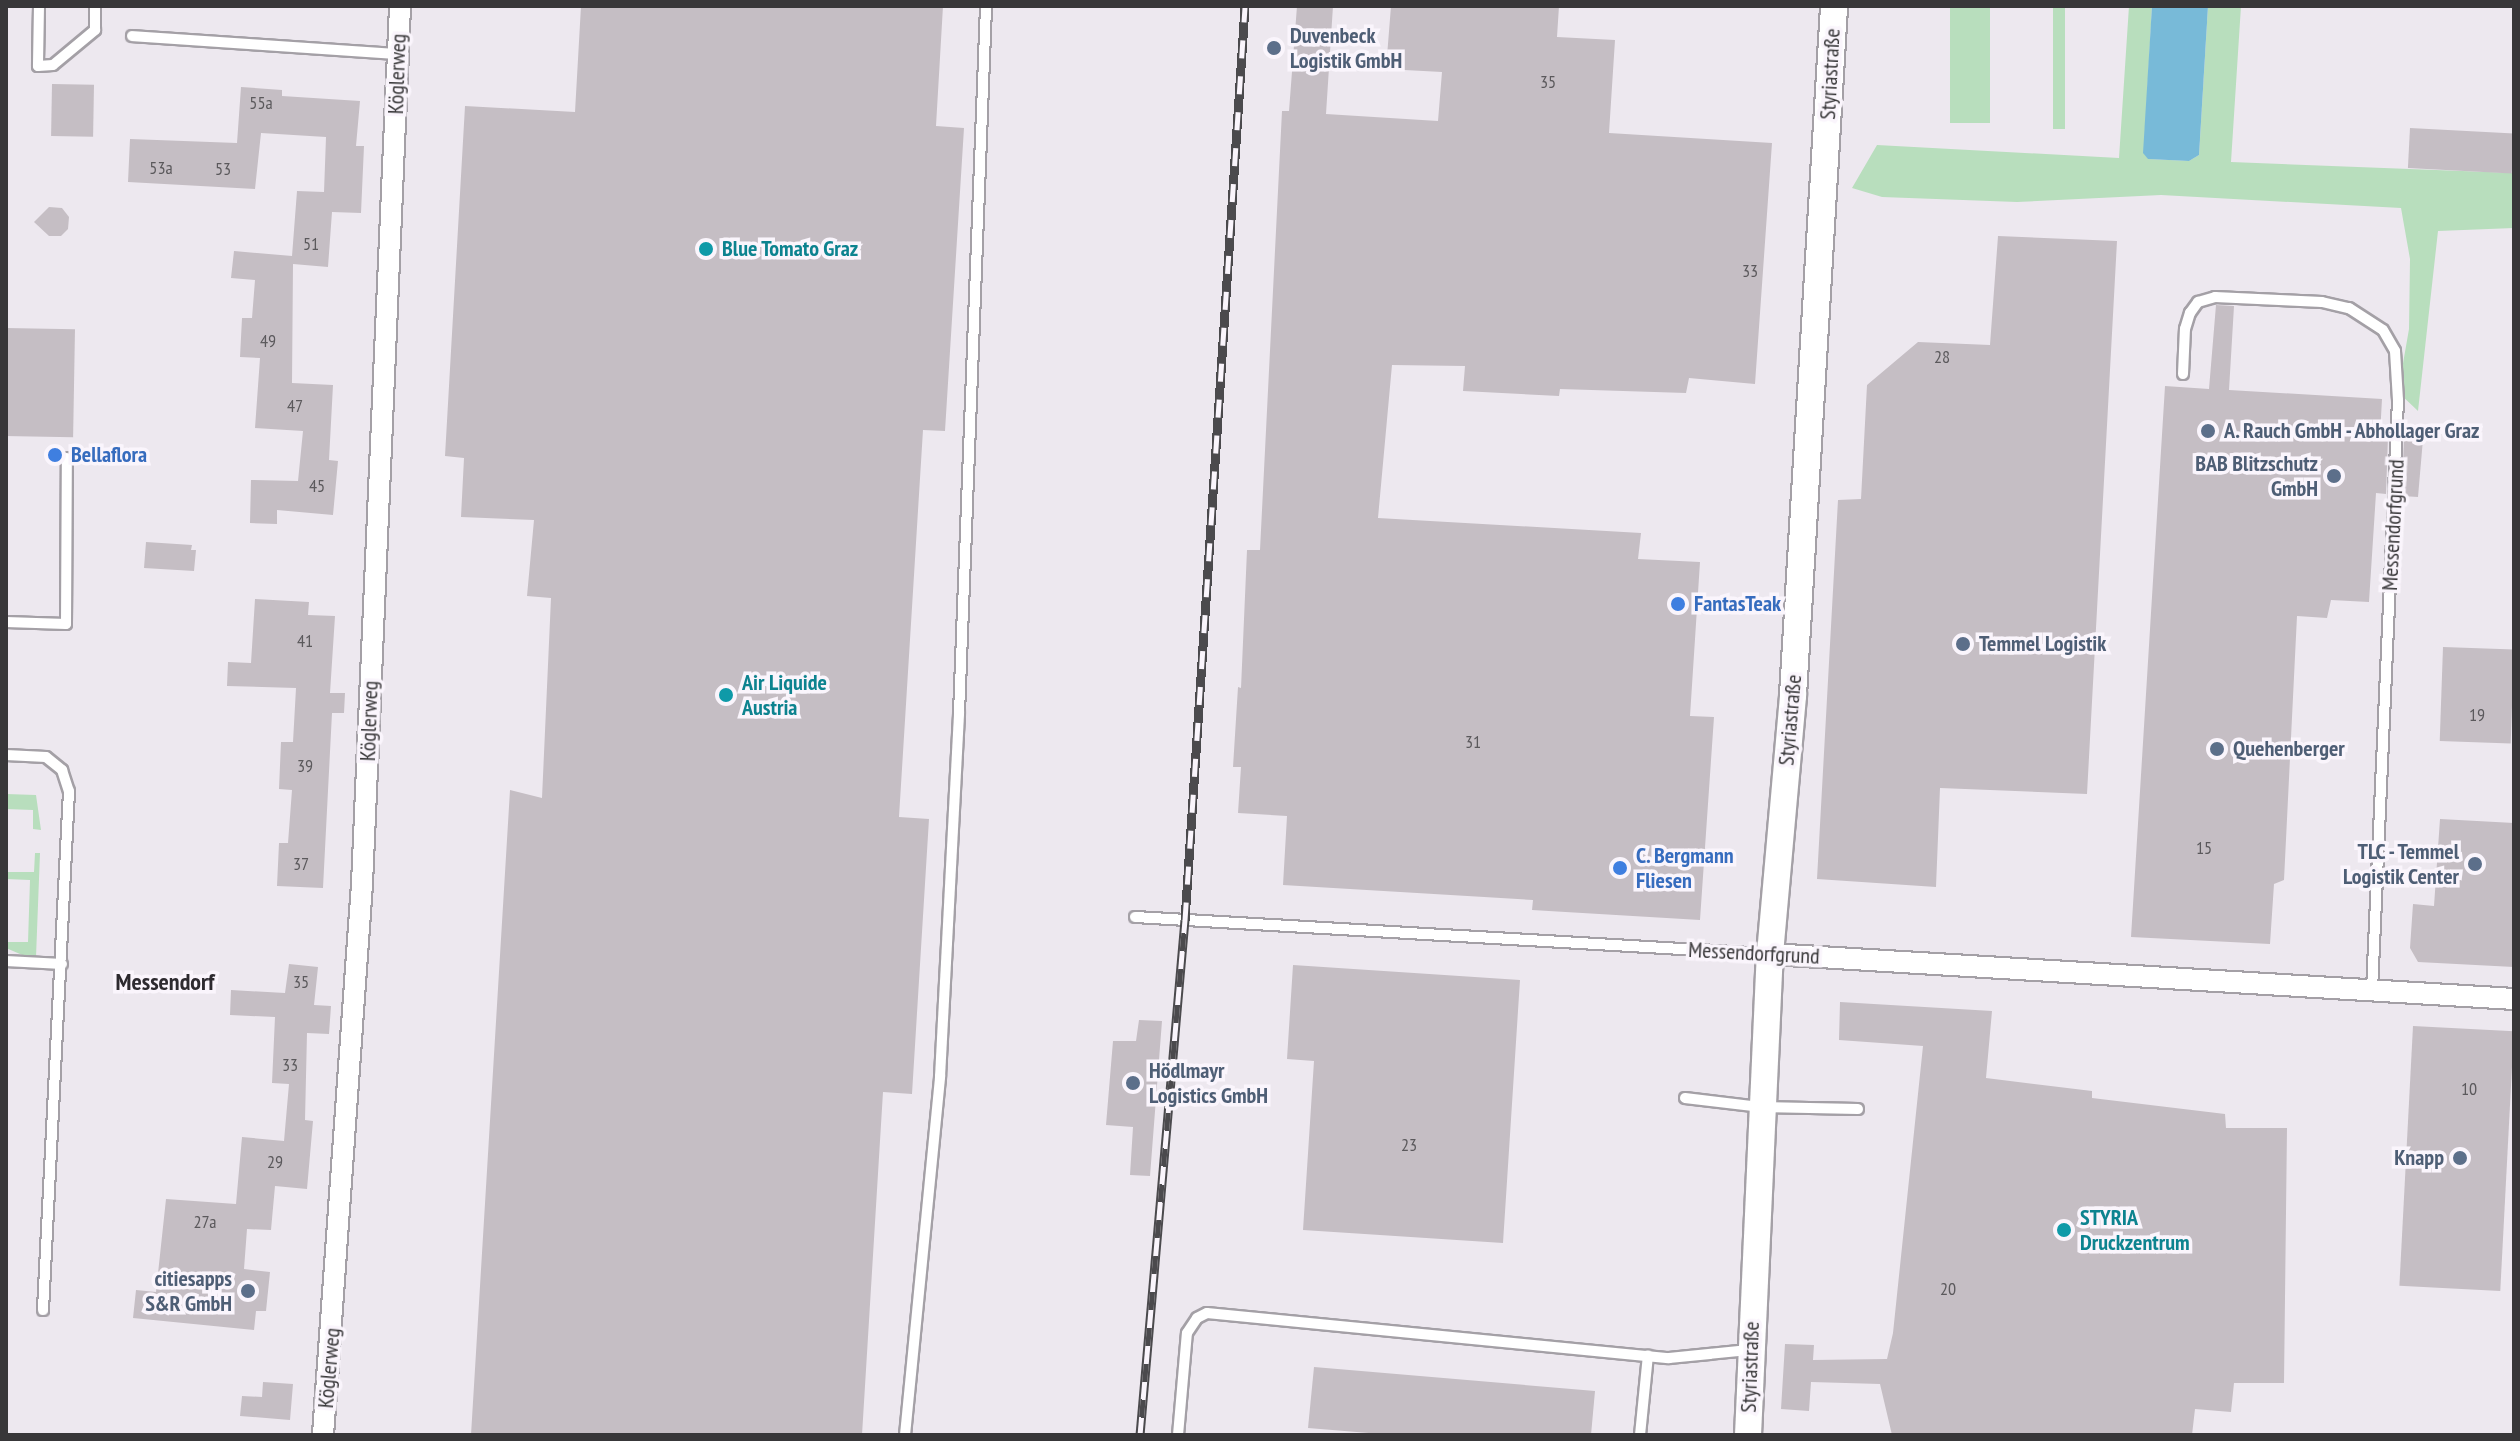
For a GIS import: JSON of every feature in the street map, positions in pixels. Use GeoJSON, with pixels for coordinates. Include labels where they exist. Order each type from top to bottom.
{"type":"FeatureCollection","features":[{"type":"Feature","properties":{"kind":"street","name":"Köglerweg"},"geometry":{"type":"LineString","coordinates":[[323,1435],[362,884],[400,6]]}},
{"type":"Feature","properties":{"kind":"street","name":"Styriastraße"},"geometry":{"type":"LineString","coordinates":[[1748,1435],[1770,954],[1793,695],[1834,6]]}},
{"type":"Feature","properties":{"kind":"street","name":"Messendorfgrund"},"geometry":{"type":"LineString","coordinates":[[1770,954],[2514,999]]}},
{"type":"Feature","properties":{"kind":"lane"},"geometry":{"type":"LineString","coordinates":[[39,6],[38,66],[53,65],[95,30],[95,6]]}},
{"type":"Feature","properties":{"kind":"lane"},"geometry":{"type":"LineString","coordinates":[[905,1435],[940,1077],[959,713],[986,6]]}},
{"type":"Feature","properties":{"kind":"lane"},"geometry":{"type":"LineString","coordinates":[[132,36],[398,54]]}},
{"type":"Feature","properties":{"kind":"lane","name":"Messendorfgrund"},"geometry":{"type":"LineString","coordinates":[[2183,374],[2185,329],[2190,313],[2198,302],[2215,297],[2322,302],[2349,308],[2383,330],[2395,351],[2398,400],[2372,990]]}},
{"type":"Feature","properties":{"kind":"lane"},"geometry":{"type":"LineString","coordinates":[[6,622],[66,624],[67,458]]}},
{"type":"Feature","properties":{"kind":"lane"},"geometry":{"type":"LineString","coordinates":[[6,755],[46,757],[62,770],[69,791],[43,1310]]}},
{"type":"Feature","properties":{"kind":"lane","name":"Messendorfgrund"},"geometry":{"type":"LineString","coordinates":[[1135,917],[1770,954]]}},
{"type":"Feature","properties":{"kind":"lane"},"geometry":{"type":"LineString","coordinates":[[6,961],[62,964]]}},
{"type":"Feature","properties":{"kind":"lane"},"geometry":{"type":"LineString","coordinates":[[1685,1098],[1761,1107],[1858,1109]]}},
{"type":"Feature","properties":{"kind":"lane"},"geometry":{"type":"LineString","coordinates":[[1178,1435],[1187,1333],[1197,1318],[1207,1313],[1669,1358],[1751,1350]]}},
{"type":"Feature","properties":{"kind":"lane"},"geometry":{"type":"LineString","coordinates":[[1640,1435],[1648,1355]]}},
{"type":"Feature","properties":{"kind":"green space"},"geometry":{"type":"Polygon","coordinates":[[[1950,6],[1990,6],[1990,123],[1950,123],[1950,6]]]}},
{"type":"Feature","properties":{"kind":"green space"},"geometry":{"type":"Polygon","coordinates":[[[2053,6],[2065,6],[2065,129],[2053,129],[2053,6]]]}},
{"type":"Feature","properties":{"kind":"green space"},"geometry":{"type":"Polygon","coordinates":[[[2129,6],[2152,6],[2144,153],[2149,159],[2189,161],[2199,155],[2208,6],[2241,6],[2231,162],[2514,173],[2514,228],[2438,231],[2418,411],[2398,392],[2409,329],[2410,259],[2401,208],[2161,195],[2017,202],[1882,197],[1852,188],[1877,145],[2119,158],[2129,6]]]}},
{"type":"Feature","properties":{"kind":"green space"},"geometry":{"type":"Polygon","coordinates":[[[6,794],[36,795],[41,830],[33,829],[33,810],[6,809],[6,794]]]}},
{"type":"Feature","properties":{"kind":"green space"},"geometry":{"type":"Polygon","coordinates":[[[35,853],[40,853],[36,957],[27,957],[6,948],[6,942],[28,942],[30,880],[6,879],[6,872],[34,872],[35,853]]]}},
{"type":"Feature","properties":{"kind":"water"},"geometry":{"type":"Polygon","coordinates":[[[2152,6],[2208,6],[2199,155],[2189,161],[2148,159],[2143,153],[2152,6]]]}},
{"type":"Feature","properties":{"kind":"building","name":"Air Liquide Austria"},"geometry":{"type":"Polygon","coordinates":[[[581,6],[943,6],[936,126],[964,128],[945,431],[923,430],[899,817],[929,819],[912,1094],[883,1092],[862,1435],[471,1435],[510,790],[542,798],[551,598],[527,596],[534,520],[461,517],[464,458],[445,456],[465,106],[575,112],[581,6]]]}},
{"type":"Feature","properties":{"kind":"building"},"geometry":{"type":"Polygon","coordinates":[[[1297,6],[1333,6],[1326,114],[1438,121],[1442,72],[1386,69],[1391,6],[1559,6],[1557,37],[1615,40],[1609,133],[1772,143],[1755,384],[1689,378],[1686,393],[1560,389],[1559,396],[1463,391],[1465,366],[1392,365],[1378,518],[1641,533],[1638,559],[1700,562],[1690,716],[1714,717],[1700,920],[1532,910],[1533,900],[1283,885],[1287,816],[1238,813],[1241,767],[1233,767],[1238,687],[1241,688],[1247,550],[1260,550],[1282,111],[1289,111],[1297,6]]]}},
{"type":"Feature","properties":{"kind":"building"},"geometry":{"type":"Polygon","coordinates":[[[52,84],[94,85],[93,137],[51,136],[52,84]]]}},
{"type":"Feature","properties":{"kind":"building"},"geometry":{"type":"Polygon","coordinates":[[[241,87],[282,90],[282,96],[360,101],[356,146],[364,146],[361,213],[332,212],[328,267],[293,264],[292,383],[333,385],[329,460],[338,461],[333,515],[277,510],[277,524],[250,523],[251,480],[298,481],[303,431],[255,428],[260,358],[240,357],[242,318],[252,318],[255,280],[231,278],[234,251],[292,256],[297,191],[324,192],[326,137],[261,133],[255,189],[128,182],[130,139],[237,143],[241,87]]]}},
{"type":"Feature","properties":{"kind":"building"},"geometry":{"type":"Polygon","coordinates":[[[2410,128],[2514,133],[2512,173],[2408,168],[2410,128]]]}},
{"type":"Feature","properties":{"kind":"building"},"geometry":{"type":"Polygon","coordinates":[[[49,207],[62,208],[69,217],[68,229],[61,236],[49,236],[34,222],[49,207]]]}},
{"type":"Feature","properties":{"kind":"building","name":"Temmel Logistik"},"geometry":{"type":"Polygon","coordinates":[[[1998,236],[2117,241],[2087,794],[1940,788],[1936,887],[1817,879],[1838,500],[1861,499],[1867,385],[1918,342],[1990,345],[1998,236]]]}},
{"type":"Feature","properties":{"kind":"building","name":"Quehenberger"},"geometry":{"type":"Polygon","coordinates":[[[2216,305],[2234,306],[2229,390],[2382,399],[2380,435],[2388,436],[2386,494],[2376,493],[2369,602],[2331,600],[2327,618],[2297,616],[2284,880],[2274,884],[2270,944],[2131,937],[2165,386],[2209,389],[2216,305]]]}},
{"type":"Feature","properties":{"kind":"building"},"geometry":{"type":"Polygon","coordinates":[[[6,328],[75,329],[73,437],[6,436],[6,328]]]}},
{"type":"Feature","properties":{"kind":"building"},"geometry":{"type":"Polygon","coordinates":[[[2404,437],[2423,439],[2418,497],[2402,496],[2404,437]]]}},
{"type":"Feature","properties":{"kind":"building"},"geometry":{"type":"Polygon","coordinates":[[[146,542],[192,545],[191,550],[196,550],[194,571],[144,568],[146,542]]]}},
{"type":"Feature","properties":{"kind":"building"},"geometry":{"type":"Polygon","coordinates":[[[255,599],[309,602],[308,615],[335,616],[330,693],[345,693],[344,713],[332,713],[323,888],[277,886],[279,843],[288,843],[292,790],[279,789],[281,742],[293,742],[296,688],[227,686],[228,662],[251,663],[255,599]]]}},
{"type":"Feature","properties":{"kind":"building"},"geometry":{"type":"Polygon","coordinates":[[[2443,647],[2514,649],[2511,743],[2440,741],[2443,647]]]}},
{"type":"Feature","properties":{"kind":"building","name":"TLC - Temmel Logistik Center"},"geometry":{"type":"Polygon","coordinates":[[[2440,819],[2514,823],[2514,967],[2418,962],[2410,948],[2413,904],[2434,906],[2440,819]]]}},
{"type":"Feature","properties":{"kind":"building"},"geometry":{"type":"Polygon","coordinates":[[[289,964],[318,967],[314,1005],[331,1006],[329,1034],[307,1033],[305,1120],[313,1121],[307,1189],[275,1186],[271,1230],[247,1229],[244,1269],[270,1272],[266,1311],[256,1311],[254,1330],[133,1318],[136,1290],[156,1292],[166,1199],[236,1204],[242,1137],[284,1141],[289,1084],[272,1083],[275,1017],[230,1015],[231,990],[285,993],[289,964]]]}},
{"type":"Feature","properties":{"kind":"building"},"geometry":{"type":"Polygon","coordinates":[[[1293,965],[1520,980],[1503,1243],[1303,1230],[1314,1061],[1287,1059],[1293,965]]]}},
{"type":"Feature","properties":{"kind":"building","name":"STYRIA Druckzentrum"},"geometry":{"type":"Polygon","coordinates":[[[1840,1002],[1992,1011],[1986,1078],[2092,1091],[2092,1098],[2225,1114],[2226,1128],[2287,1128],[2284,1383],[2234,1383],[2231,1412],[2195,1409],[2192,1435],[1892,1435],[1880,1384],[1811,1382],[1809,1411],[1781,1409],[1785,1344],[1814,1345],[1813,1360],[1887,1359],[1893,1333],[1923,1046],[1839,1040],[1840,1002]]]}},
{"type":"Feature","properties":{"kind":"building","name":"Hödlmayr Logistics GmbH"},"geometry":{"type":"Polygon","coordinates":[[[1139,1020],[1162,1021],[1150,1176],[1130,1175],[1133,1127],[1106,1125],[1113,1041],[1136,1041],[1139,1020]]]}},
{"type":"Feature","properties":{"kind":"building","name":"Knapp"},"geometry":{"type":"Polygon","coordinates":[[[2413,1026],[2514,1031],[2500,1291],[2399,1286],[2413,1026]]]}},
{"type":"Feature","properties":{"kind":"building"},"geometry":{"type":"Polygon","coordinates":[[[1314,1367],[1595,1391],[1591,1435],[1393,1435],[1308,1428],[1314,1367]]]}},
{"type":"Feature","properties":{"kind":"building"},"geometry":{"type":"Polygon","coordinates":[[[263,1382],[293,1384],[290,1420],[240,1416],[242,1396],[262,1397],[263,1382]]]}},
{"type":"Feature","properties":{"kind":"railway"},"geometry":{"type":"LineString","coordinates":[[1140,1435],[1185,920],[1245,6]]}},
{"type":"Feature","properties":{"kind":"place","name":"Duvenbeck Logistik GmbH"},"geometry":{"type":"Point","coordinates":[1274,48]}},
{"type":"Feature","properties":{"kind":"place","name":"Blue Tomato Graz"},"geometry":{"type":"Point","coordinates":[706,249]}},
{"type":"Feature","properties":{"kind":"place","name":"A. Rauch GmbH - Abhollager Graz"},"geometry":{"type":"Point","coordinates":[2208,431]}},
{"type":"Feature","properties":{"kind":"place","name":"Bellaflora"},"geometry":{"type":"Point","coordinates":[55,455]}},
{"type":"Feature","properties":{"kind":"place","name":"BAB Blitzschutz GmbH"},"geometry":{"type":"Point","coordinates":[2334,476]}},
{"type":"Feature","properties":{"kind":"place","name":"FantasTeak"},"geometry":{"type":"Point","coordinates":[1678,604]}},
{"type":"Feature","properties":{"kind":"place","name":"Temmel Logistik"},"geometry":{"type":"Point","coordinates":[1963,644]}},
{"type":"Feature","properties":{"kind":"place","name":"Air Liquide Austria"},"geometry":{"type":"Point","coordinates":[726,695]}},
{"type":"Feature","properties":{"kind":"place","name":"Quehenberger"},"geometry":{"type":"Point","coordinates":[2217,749]}},
{"type":"Feature","properties":{"kind":"place","name":"TLC - Temmel Logistik Center"},"geometry":{"type":"Point","coordinates":[2475,864]}},
{"type":"Feature","properties":{"kind":"place","name":"C. Bergmann Fliesen"},"geometry":{"type":"Point","coordinates":[1620,868]}},
{"type":"Feature","properties":{"kind":"place","name":"Hödlmayr Logistics GmbH"},"geometry":{"type":"Point","coordinates":[1133,1083]}},
{"type":"Feature","properties":{"kind":"place","name":"Knapp"},"geometry":{"type":"Point","coordinates":[2460,1158]}},
{"type":"Feature","properties":{"kind":"place","name":"STYRIA Druckzentrum"},"geometry":{"type":"Point","coordinates":[2064,1230]}},
{"type":"Feature","properties":{"kind":"place","name":"citiesapps S&R GmbH"},"geometry":{"type":"Point","coordinates":[248,1291]}},
{"type":"Feature","properties":{"kind":"district","name":"Messendorf"},"geometry":{"type":"Point","coordinates":[165,982]}}]}
